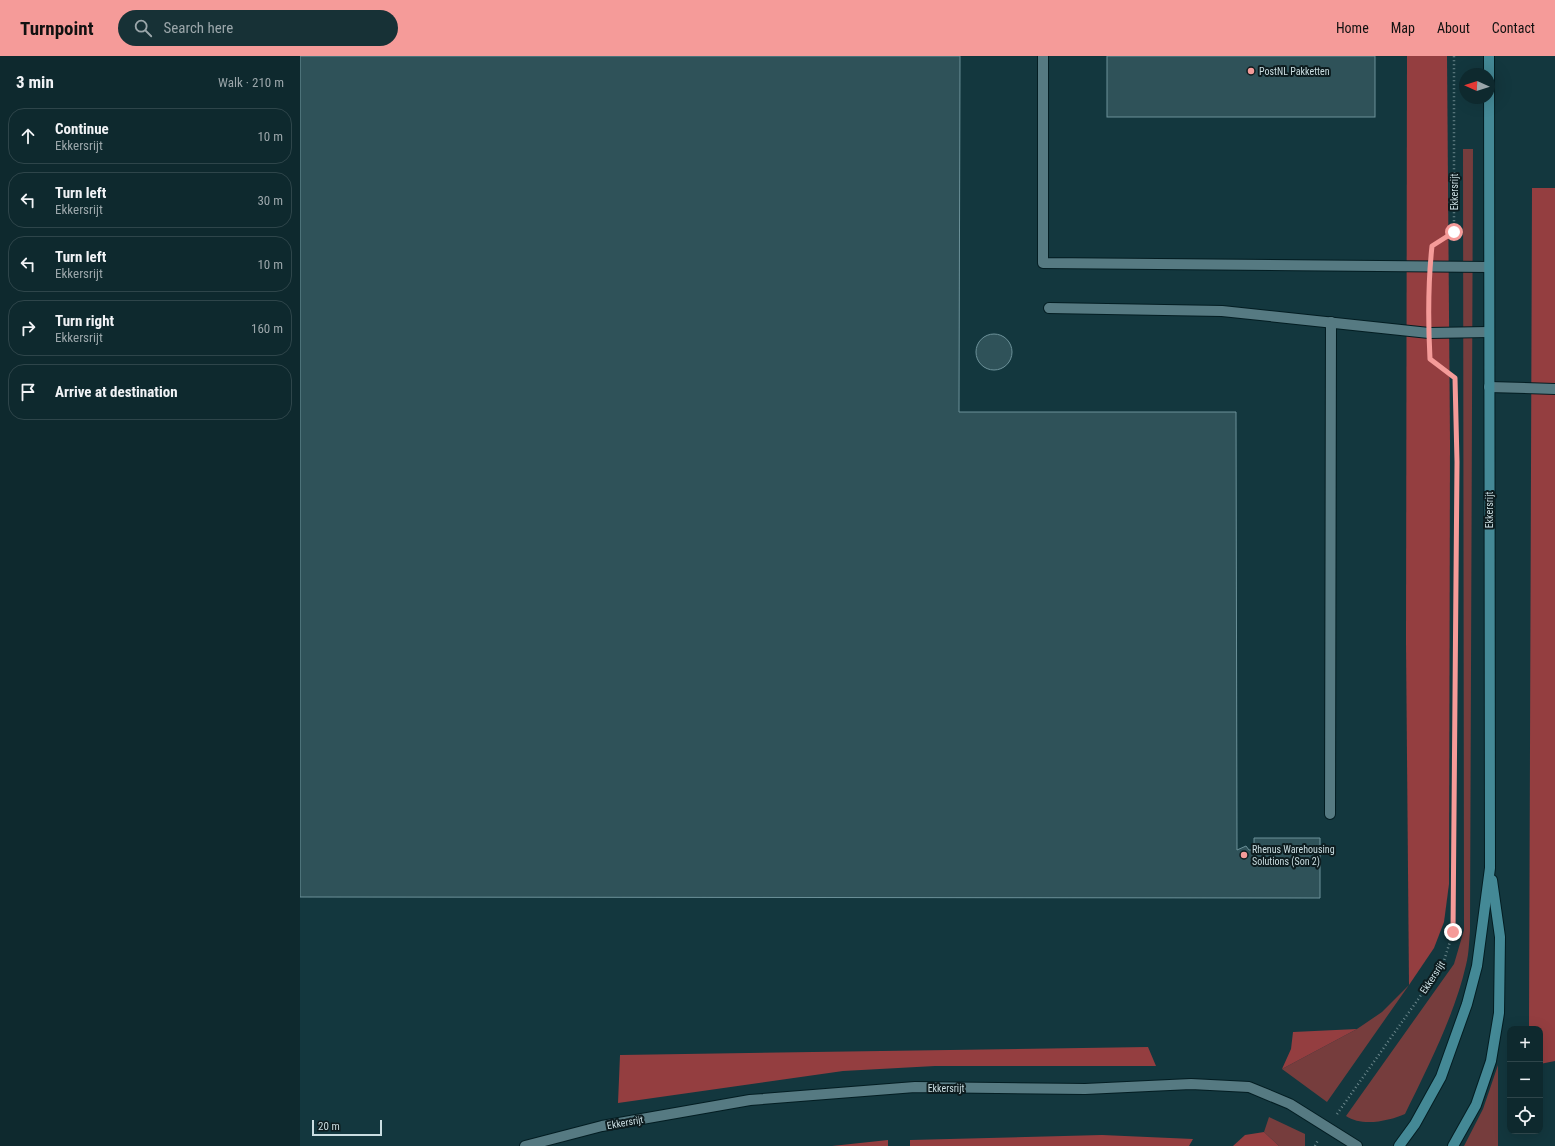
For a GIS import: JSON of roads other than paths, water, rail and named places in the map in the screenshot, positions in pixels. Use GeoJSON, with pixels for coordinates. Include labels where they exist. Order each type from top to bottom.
{"type":"FeatureCollection","features":[{"type":"Feature","properties":{"kind":"main road","name":"Ekkersrijt"},"geometry":{"type":"LineString","coordinates":[[1399,1146],[1415,1124],[1441,1077],[1467,1004],[1477,966],[1490,868],[1488,388],[1489,56]]}},
{"type":"Feature","properties":{"kind":"main road","name":"Ekkersrijt"},"geometry":{"type":"LineString","coordinates":[[1452,1146],[1476,1105],[1490,1061],[1499,1013],[1500,937],[1490,868]]}},
{"type":"Feature","properties":{"kind":"street"},"geometry":{"type":"LineString","coordinates":[[1043,56],[1043,263],[1489,267]]}},
{"type":"Feature","properties":{"kind":"street"},"geometry":{"type":"LineString","coordinates":[[1050,308],[1222,311],[1429,333],[1489,332]]}},
{"type":"Feature","properties":{"kind":"street"},"geometry":{"type":"LineString","coordinates":[[1330,814],[1331,322]]}},
{"type":"Feature","properties":{"kind":"street"},"geometry":{"type":"LineString","coordinates":[[1488,388],[1555,389]]}},
{"type":"Feature","properties":{"kind":"street","name":"Ekkersrijt"},"geometry":{"type":"LineString","coordinates":[[525,1146],[602,1126],[750,1100],[915,1087],[1085,1089],[1191,1084],[1249,1087],[1290,1104],[1357,1146]]}},
{"type":"Feature","properties":{"kind":"place","name":"PostNL Pakketten"},"geometry":{"type":"Point","coordinates":[1251,71]}},
{"type":"Feature","properties":{"kind":"place","name":"Rhenus Warehousing Solutions (Son 2)"},"geometry":{"type":"Point","coordinates":[1244,855]}}]}
